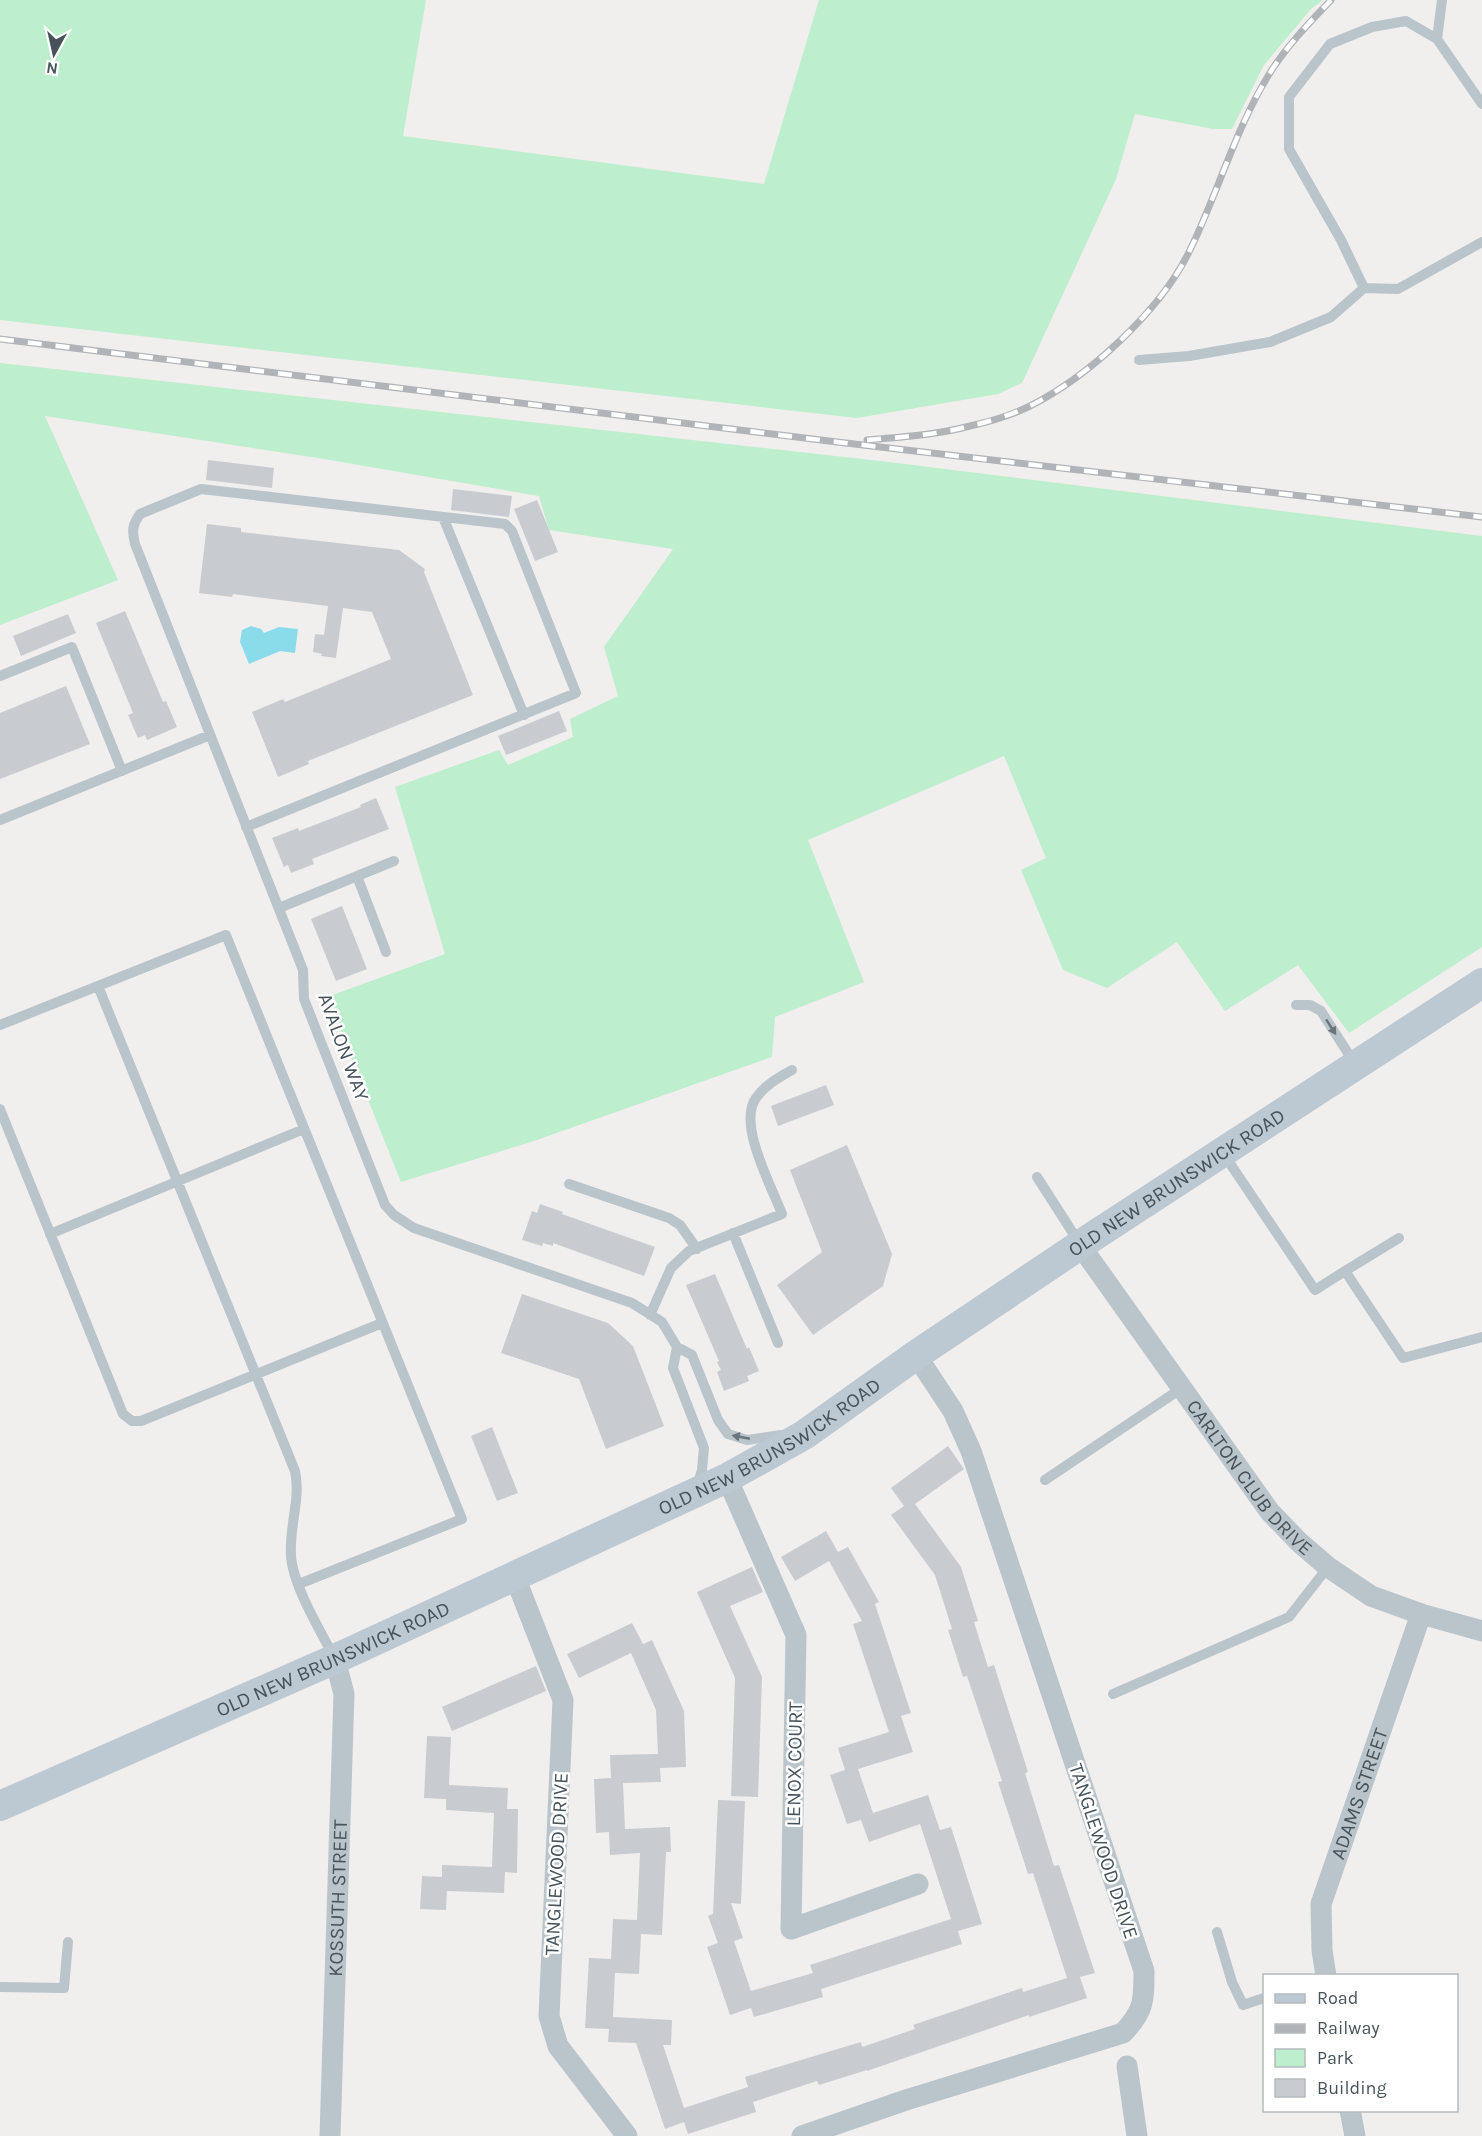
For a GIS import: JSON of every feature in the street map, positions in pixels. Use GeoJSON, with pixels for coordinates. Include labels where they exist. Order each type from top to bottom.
{"type":"FeatureCollection","features":[{"type":"Feature","properties":{"kind":"main road","name":"OLD NEW BRUNSWICK ROAD"},"geometry":{"type":"LineString","coordinates":[[0,1806],[335,1659],[727,1478],[804,1435],[916,1354],[1482,983]]}},
{"type":"Feature","properties":{"kind":"street","name":"CARLTON CLUB DRIVE"},"geometry":{"type":"LineString","coordinates":[[1080,1245],[1270,1512],[1299,1542],[1328,1567],[1371,1596],[1421,1614],[1482,1631]]}},
{"type":"Feature","properties":{"kind":"street","name":"TANGLEWOOD DRIVE"},"geometry":{"type":"LineString","coordinates":[[802,2136],[906,2100],[1123,2033],[1138,2018],[1144,1997],[1144,1971],[971,1451],[953,1411],[916,1354]]}},
{"type":"Feature","properties":{"kind":"street","name":"LENOX COURT"},"geometry":{"type":"LineString","coordinates":[[727,1478],[796,1635],[791,1929],[918,1884]]}},
{"type":"Feature","properties":{"kind":"street","name":"TANGLEWOOD DRIVE"},"geometry":{"type":"LineString","coordinates":[[515,1577],[563,1700],[549,2016],[558,2046],[627,2136]]}},
{"type":"Feature","properties":{"kind":"street","name":"ADAMS STREET"},"geometry":{"type":"LineString","coordinates":[[1326,1974],[1322,1950],[1321,1904],[1421,1614]]}},
{"type":"Feature","properties":{"kind":"street","name":"KOSSUTH STREET"},"geometry":{"type":"LineString","coordinates":[[330,2136],[344,1694],[335,1659]]}},
{"type":"Feature","properties":{"kind":"street"},"geometry":{"type":"LineString","coordinates":[[1127,2066],[1137,2136]]}},
{"type":"Feature","properties":{"kind":"street"},"geometry":{"type":"LineString","coordinates":[[1350,2112],[1355,2136]]}},
{"type":"Feature","properties":{"kind":"lane"},"geometry":{"type":"LineString","coordinates":[[1437,39],[1442,0]]}},
{"type":"Feature","properties":{"kind":"lane"},"geometry":{"type":"LineString","coordinates":[[1364,288],[1341,240],[1289,149],[1289,97],[1330,44],[1372,27],[1406,21],[1437,39],[1482,104]]}},
{"type":"Feature","properties":{"kind":"lane"},"geometry":{"type":"LineString","coordinates":[[1139,360],[1189,356],[1270,342],[1331,317],[1364,288],[1398,289],[1482,242]]}},
{"type":"Feature","properties":{"kind":"lane","name":"AVALON WAY"},"geometry":{"type":"LineString","coordinates":[[524,715],[576,693],[512,531],[505,524],[201,489],[140,514],[134,523],[132,531],[135,544],[303,970],[304,999],[385,1205],[394,1215],[414,1228],[632,1304],[662,1322],[678,1347],[692,1355],[718,1420],[728,1434],[747,1440],[769,1438],[819,1424]]}},
{"type":"Feature","properties":{"kind":"lane"},"geometry":{"type":"LineString","coordinates":[[246,827],[524,715],[443,517]]}},
{"type":"Feature","properties":{"kind":"lane"},"geometry":{"type":"LineString","coordinates":[[0,676],[72,647],[122,771]]}},
{"type":"Feature","properties":{"kind":"lane"},"geometry":{"type":"LineString","coordinates":[[0,820],[210,735]]}},
{"type":"Feature","properties":{"kind":"lane"},"geometry":{"type":"LineString","coordinates":[[279,908],[394,861]]}},
{"type":"Feature","properties":{"kind":"lane"},"geometry":{"type":"LineString","coordinates":[[357,876],[386,952]]}},
{"type":"Feature","properties":{"kind":"lane"},"geometry":{"type":"LineString","coordinates":[[0,1025],[226,935],[462,1519],[299,1584]]}},
{"type":"Feature","properties":{"kind":"lane"},"geometry":{"type":"LineString","coordinates":[[98,986],[297,1481],[291,1554],[293,1567],[335,1659]]}},
{"type":"Feature","properties":{"kind":"lane"},"geometry":{"type":"LineString","coordinates":[[1296,1005],[1310,1005],[1321,1011],[1356,1066]]}},
{"type":"Feature","properties":{"kind":"lane"},"geometry":{"type":"LineString","coordinates":[[650,1315],[671,1268],[689,1251],[782,1214],[755,1145],[750,1110],[754,1100],[770,1082],[792,1070]]}},
{"type":"Feature","properties":{"kind":"lane"},"geometry":{"type":"LineString","coordinates":[[0,1109],[123,1414],[132,1421],[141,1421],[382,1323]]}},
{"type":"Feature","properties":{"kind":"lane"},"geometry":{"type":"LineString","coordinates":[[50,1234],[304,1130]]}},
{"type":"Feature","properties":{"kind":"lane"},"geometry":{"type":"LineString","coordinates":[[1223,1153],[1315,1290],[1399,1238]]}},
{"type":"Feature","properties":{"kind":"lane"},"geometry":{"type":"LineString","coordinates":[[1037,1177],[1080,1245]]}},
{"type":"Feature","properties":{"kind":"lane"},"geometry":{"type":"LineString","coordinates":[[569,1184],[669,1218],[680,1225],[697,1249]]}},
{"type":"Feature","properties":{"kind":"lane"},"geometry":{"type":"LineString","coordinates":[[733,1233],[778,1343]]}},
{"type":"Feature","properties":{"kind":"lane"},"geometry":{"type":"LineString","coordinates":[[1346,1271],[1403,1358],[1482,1336]]}},
{"type":"Feature","properties":{"kind":"lane"},"geometry":{"type":"LineString","coordinates":[[678,1347],[673,1368],[704,1448],[702,1470],[696,1493]]}},
{"type":"Feature","properties":{"kind":"lane"},"geometry":{"type":"LineString","coordinates":[[1044,1480],[1182,1388]]}},
{"type":"Feature","properties":{"kind":"lane"},"geometry":{"type":"LineString","coordinates":[[1113,1694],[1288,1617],[1328,1567]]}},
{"type":"Feature","properties":{"kind":"lane"},"geometry":{"type":"LineString","coordinates":[[1216,1932],[1232,1982],[1243,2005],[1263,1998]]}},
{"type":"Feature","properties":{"kind":"lane"},"geometry":{"type":"LineString","coordinates":[[0,1987],[64,1988],[68,1942]]}},
{"type":"Feature","properties":{"kind":"green space"},"geometry":{"type":"Polygon","coordinates":[[[0,0],[426,0],[403,136],[764,184],[819,0],[1323,0],[1311,9],[1264,65],[1232,129],[1213,129],[1135,114],[1116,179],[1022,383],[998,394],[857,418],[0,320],[0,0]]]}},
{"type":"Feature","properties":{"kind":"green space"},"geometry":{"type":"Polygon","coordinates":[[[0,363],[889,462],[1482,536],[1482,947],[1349,1033],[1298,965],[1225,1011],[1177,942],[1107,988],[1063,970],[1021,870],[1046,858],[1004,756],[808,840],[864,982],[775,1017],[772,1057],[531,1142],[401,1182],[327,997],[445,954],[395,787],[499,750],[508,765],[573,737],[570,719],[618,696],[604,647],[673,549],[549,530],[539,496],[324,459],[45,416],[118,580],[0,625],[0,363]]]}},
{"type":"Feature","properties":{"kind":"water"},"geometry":{"type":"Polygon","coordinates":[[[251,626],[261,629],[264,633],[279,627],[298,629],[295,653],[280,651],[249,664],[240,642],[242,630],[251,626]]]}},
{"type":"Feature","properties":{"kind":"building"},"geometry":{"type":"Polygon","coordinates":[[[208,460],[274,468],[272,488],[206,480],[208,460]]]}},
{"type":"Feature","properties":{"kind":"building"},"geometry":{"type":"Polygon","coordinates":[[[453,489],[512,496],[509,517],[451,510],[453,489]]]}},
{"type":"Feature","properties":{"kind":"building"},"geometry":{"type":"Polygon","coordinates":[[[537,500],[558,552],[535,561],[514,509],[537,500]]]}},
{"type":"Feature","properties":{"kind":"building"},"geometry":{"type":"Polygon","coordinates":[[[207,524],[241,528],[241,532],[399,550],[425,569],[424,572],[473,695],[308,761],[309,764],[278,777],[252,712],[283,699],[285,702],[391,659],[372,612],[343,608],[336,658],[321,656],[322,654],[313,652],[315,634],[324,635],[328,606],[233,594],[232,597],[199,593],[207,524]]]}},
{"type":"Feature","properties":{"kind":"building"},"geometry":{"type":"Polygon","coordinates":[[[125,611],[163,702],[166,701],[177,727],[147,740],[145,735],[138,738],[128,715],[133,713],[96,623],[125,611]]]}},
{"type":"Feature","properties":{"kind":"building"},"geometry":{"type":"Polygon","coordinates":[[[68,614],[76,633],[21,656],[13,636],[68,614]]]}},
{"type":"Feature","properties":{"kind":"building"},"geometry":{"type":"Polygon","coordinates":[[[66,686],[90,744],[0,779],[0,713],[66,686]]]}},
{"type":"Feature","properties":{"kind":"building"},"geometry":{"type":"Polygon","coordinates":[[[559,711],[567,731],[506,755],[498,736],[559,711]]]}},
{"type":"Feature","properties":{"kind":"building"},"geometry":{"type":"Polygon","coordinates":[[[376,798],[389,829],[312,859],[314,864],[291,873],[288,865],[284,867],[272,838],[298,828],[299,831],[361,807],[360,805],[376,798]]]}},
{"type":"Feature","properties":{"kind":"building"},"geometry":{"type":"Polygon","coordinates":[[[342,906],[367,969],[336,981],[311,919],[342,906]]]}},
{"type":"Feature","properties":{"kind":"building"},"geometry":{"type":"Polygon","coordinates":[[[826,1085],[834,1105],[778,1126],[771,1106],[826,1085]]]}},
{"type":"Feature","properties":{"kind":"building"},"geometry":{"type":"Polygon","coordinates":[[[847,1145],[892,1254],[883,1286],[813,1335],[777,1285],[822,1252],[790,1170],[847,1145]]]}},
{"type":"Feature","properties":{"kind":"building"},"geometry":{"type":"Polygon","coordinates":[[[540,1204],[655,1247],[644,1276],[553,1243],[553,1246],[543,1243],[542,1246],[522,1240],[532,1211],[537,1213],[540,1204]]]}},
{"type":"Feature","properties":{"kind":"building"},"geometry":{"type":"Polygon","coordinates":[[[715,1274],[747,1349],[749,1347],[759,1371],[747,1376],[749,1381],[724,1391],[717,1372],[721,1370],[717,1362],[719,1361],[686,1285],[715,1274]]]}},
{"type":"Feature","properties":{"kind":"building"},"geometry":{"type":"Polygon","coordinates":[[[522,1294],[608,1323],[633,1346],[664,1426],[606,1449],[579,1379],[501,1353],[522,1294]]]}},
{"type":"Feature","properties":{"kind":"building"},"geometry":{"type":"Polygon","coordinates":[[[492,1427],[518,1493],[497,1501],[471,1436],[492,1427]]]}},
{"type":"Feature","properties":{"kind":"building"},"geometry":{"type":"Polygon","coordinates":[[[948,1446],[964,1469],[915,1504],[961,1567],[978,1621],[974,1622],[988,1667],[994,1665],[1028,1772],[1025,1773],[1054,1866],[1059,1865],[1095,1973],[1080,1977],[1087,1998],[1029,2017],[1029,2015],[867,2071],[819,2085],[817,2081],[753,2102],[756,2112],[688,2134],[684,2122],[665,2129],[636,2043],[608,2042],[609,2029],[585,2028],[589,1958],[611,1959],[613,1919],[637,1920],[640,1853],[610,1855],[609,1832],[596,1833],[594,1779],[611,1778],[610,1755],[658,1754],[656,1710],[631,1653],[579,1678],[567,1654],[632,1623],[643,1644],[652,1640],[684,1711],[686,1767],[660,1768],[661,1782],[623,1783],[625,1829],[670,1827],[671,1852],[666,1852],[662,1935],[641,1934],[639,1974],[615,1973],[613,2017],[672,2020],[671,2045],[663,2045],[684,2108],[748,2087],[745,2077],[861,2042],[862,2047],[915,2029],[913,2025],[1022,1988],[1023,1992],[1067,1978],[1033,1873],[1028,1874],[998,1782],[1002,1781],[967,1676],[963,1677],[948,1630],[952,1629],[935,1575],[891,1515],[904,1506],[891,1488],[948,1446]]]}},
{"type":"Feature","properties":{"kind":"building"},"geometry":{"type":"Polygon","coordinates":[[[826,1531],[838,1552],[848,1547],[879,1602],[875,1604],[911,1713],[901,1716],[913,1752],[858,1769],[873,1813],[928,1795],[940,1830],[951,1827],[982,1924],[958,1931],[962,1944],[821,1989],[823,1997],[754,2017],[751,2008],[730,2015],[707,1947],[718,1943],[708,1916],[713,1914],[718,1800],[745,1801],[741,1904],[731,1903],[743,1938],[734,1941],[751,1991],[813,1973],[810,1965],[951,1919],[920,1824],[869,1842],[861,1820],[847,1824],[830,1775],[845,1770],[838,1748],[889,1732],[853,1624],[862,1621],[829,1561],[795,1581],[781,1557],[826,1531]]]}},
{"type":"Feature","properties":{"kind":"building"},"geometry":{"type":"Polygon","coordinates":[[[752,1567],[763,1592],[730,1606],[762,1677],[758,1797],[731,1796],[735,1678],[697,1592],[752,1567]]]}},
{"type":"Feature","properties":{"kind":"building"},"geometry":{"type":"Polygon","coordinates":[[[536,1666],[546,1691],[452,1731],[442,1707],[536,1666]]]}},
{"type":"Feature","properties":{"kind":"building"},"geometry":{"type":"Polygon","coordinates":[[[427,1736],[451,1737],[449,1785],[508,1788],[507,1809],[518,1809],[517,1873],[505,1872],[504,1893],[447,1891],[446,1910],[420,1909],[422,1876],[442,1877],[442,1865],[492,1867],[494,1813],[446,1810],[446,1799],[424,1798],[427,1736]]]}},
{"type":"Feature","properties":{"kind":"railway"},"geometry":{"type":"LineString","coordinates":[[867,440],[944,432],[1016,412],[1052,394],[1120,341],[1159,298],[1188,254],[1245,119],[1268,76],[1289,46],[1331,0]]}},
{"type":"Feature","properties":{"kind":"railway"},"geometry":{"type":"LineString","coordinates":[[0,339],[837,442],[1482,517]]}}]}
